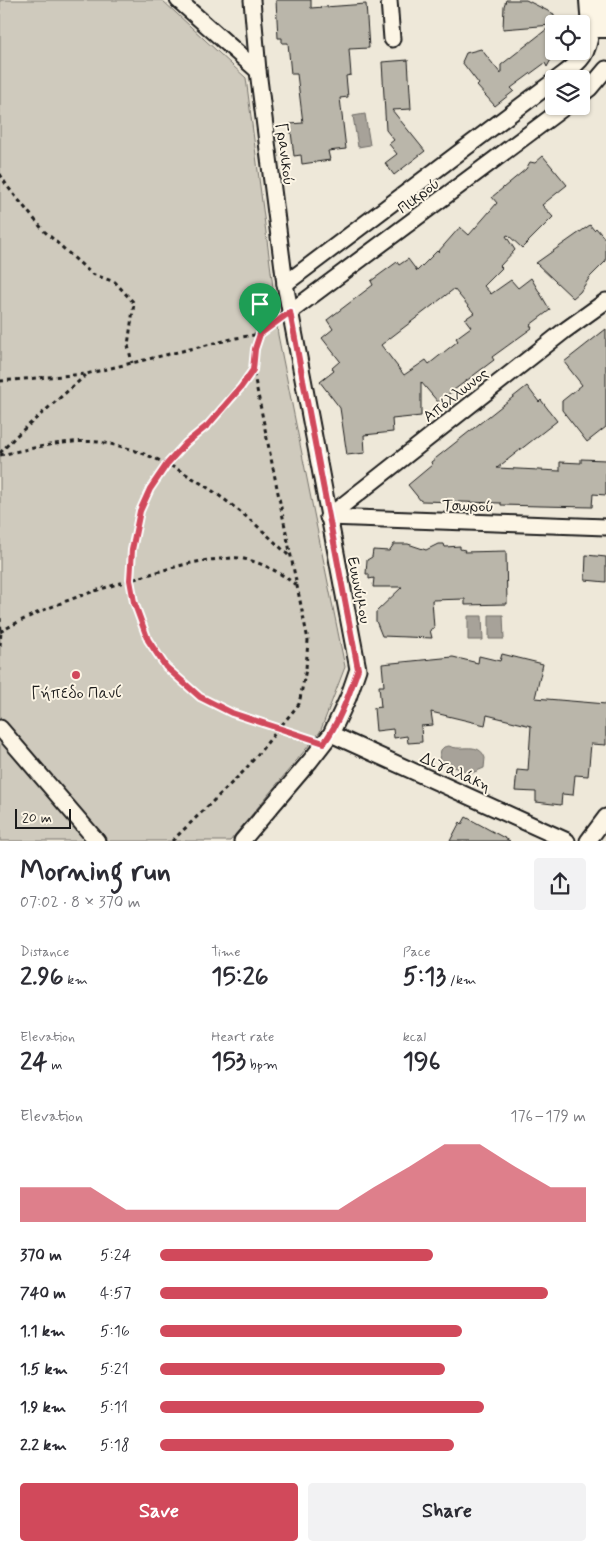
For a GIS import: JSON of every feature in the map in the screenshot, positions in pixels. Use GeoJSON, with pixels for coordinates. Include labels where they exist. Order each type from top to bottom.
{"type":"FeatureCollection","features":[{"type":"Feature","properties":{"kind":"street"},"geometry":{"type":"LineString","coordinates":[[178,0],[258,71]]}},
{"type":"Feature","properties":{"kind":"street","name":"Γρανικού"},"geometry":{"type":"LineString","coordinates":[[252,0],[258,71],[290,312]]}},
{"type":"Feature","properties":{"kind":"street"},"geometry":{"type":"LineString","coordinates":[[388,0],[392,39]]}},
{"type":"Feature","properties":{"kind":"street"},"geometry":{"type":"LineString","coordinates":[[590,0],[601,24]]}},
{"type":"Feature","properties":{"kind":"street"},"geometry":{"type":"LineString","coordinates":[[568,70],[581,60],[587,52],[601,24],[604,0]]}},
{"type":"Feature","properties":{"kind":"street"},"geometry":{"type":"LineString","coordinates":[[590,87],[606,69]]}},
{"type":"Feature","properties":{"kind":"street"},"geometry":{"type":"LineString","coordinates":[[590,89],[606,79]]}},
{"type":"Feature","properties":{"kind":"street","name":"Πικρού"},"geometry":{"type":"LineString","coordinates":[[285,284],[545,88]]}},
{"type":"Feature","properties":{"kind":"street","name":"Πικρού"},"geometry":{"type":"LineString","coordinates":[[290,312],[554,115]]}},
{"type":"Feature","properties":{"kind":"street","name":"Απόλλωνος"},"geometry":{"type":"LineString","coordinates":[[328,518],[564,331],[606,301]]}},
{"type":"Feature","properties":{"kind":"street","name":"Ευωνύμου"},"geometry":{"type":"LineString","coordinates":[[242,841],[310,762],[327,738],[348,698],[358,669],[290,312]]}},
{"type":"Feature","properties":{"kind":"street","name":"Τσωρού"},"geometry":{"type":"LineString","coordinates":[[328,518],[606,527]]}},
{"type":"Feature","properties":{"kind":"street"},"geometry":{"type":"LineString","coordinates":[[0,728],[97,841]]}},
{"type":"Feature","properties":{"kind":"street","name":"Διγαλάκη"},"geometry":{"type":"LineString","coordinates":[[327,738],[567,841]]}},
{"type":"Feature","properties":{"kind":"street"},"geometry":{"type":"LineString","coordinates":[[588,841],[604,822]]}},
{"type":"Feature","properties":{"kind":"path"},"geometry":{"type":"LineString","coordinates":[[0,174],[7,186],[44,231],[92,274],[116,282],[134,303],[128,345],[132,363]]}},
{"type":"Feature","properties":{"kind":"path"},"geometry":{"type":"LineString","coordinates":[[0,381],[86,374],[260,334],[290,312]]}},
{"type":"Feature","properties":{"kind":"path"},"geometry":{"type":"LineString","coordinates":[[172,841],[244,771],[281,728],[299,704],[306,669],[308,640],[253,370],[255,349],[260,334]]}},
{"type":"Feature","properties":{"kind":"path"},"geometry":{"type":"LineString","coordinates":[[253,370],[228,404],[208,425],[186,443],[167,464],[150,489],[140,511],[132,550],[130,580],[134,602],[148,640],[166,667],[200,697],[232,713],[267,725],[327,738]]}},
{"type":"Feature","properties":{"kind":"path"},"geometry":{"type":"LineString","coordinates":[[0,454],[16,436],[86,374]]}},
{"type":"Feature","properties":{"kind":"path"},"geometry":{"type":"LineString","coordinates":[[0,454],[75,442],[98,442],[126,449],[167,464],[205,486],[264,531],[292,559]]}},
{"type":"Feature","properties":{"kind":"path"},"geometry":{"type":"LineString","coordinates":[[1,632],[49,607],[110,585],[175,566],[208,560],[237,558],[263,564],[298,586]]}},
{"type":"Feature","properties":{"kind":"path"},"geometry":{"type":"LineString","coordinates":[[0,618],[0,646]]}},
{"type":"Feature","properties":{"kind":"shaded area"},"geometry":{"type":"Polygon","coordinates":[[[0,0],[162,0],[246,78],[278,335],[345,667],[320,732],[230,841],[0,841],[0,0]]]}},
{"type":"Feature","properties":{"kind":"shaded area"},"geometry":{"type":"Polygon","coordinates":[[[365,114],[370,145],[358,147],[353,116],[365,114]]]}},
{"type":"Feature","properties":{"kind":"shaded area"},"geometry":{"type":"Polygon","coordinates":[[[489,615],[503,615],[504,639],[489,639],[489,615]]]}},
{"type":"Feature","properties":{"kind":"shaded area"},"geometry":{"type":"Polygon","coordinates":[[[468,616],[482,616],[483,640],[468,640],[468,616]]]}},
{"type":"Feature","properties":{"kind":"shaded area"},"geometry":{"type":"Polygon","coordinates":[[[449,746],[479,750],[485,758],[484,768],[472,773],[442,763],[439,759],[441,750],[449,746]]]}},
{"type":"Feature","properties":{"kind":"building"},"geometry":{"type":"Polygon","coordinates":[[[276,0],[311,0],[311,8],[366,4],[369,48],[349,49],[351,75],[346,76],[348,97],[340,98],[346,149],[328,151],[330,160],[302,164],[301,155],[294,156],[290,124],[303,123],[297,74],[291,74],[288,43],[282,43],[282,38],[278,38],[276,0]]]}},
{"type":"Feature","properties":{"kind":"building"},"geometry":{"type":"Polygon","coordinates":[[[506,0],[526,0],[554,15],[545,15],[545,26],[503,29],[506,0]]]}},
{"type":"Feature","properties":{"kind":"building"},"geometry":{"type":"Polygon","coordinates":[[[545,30],[545,60],[551,60],[547,67],[545,63],[511,88],[514,91],[495,106],[477,86],[479,84],[462,62],[466,53],[481,49],[501,74],[501,65],[545,30]]]}},
{"type":"Feature","properties":{"kind":"building"},"geometry":{"type":"Polygon","coordinates":[[[408,60],[411,109],[392,110],[425,151],[394,175],[385,163],[397,154],[389,144],[394,140],[386,130],[382,62],[408,60]]]}},
{"type":"Feature","properties":{"kind":"building"},"geometry":{"type":"Polygon","coordinates":[[[543,156],[567,185],[542,205],[553,217],[522,248],[508,235],[506,236],[515,250],[500,266],[502,268],[484,286],[491,294],[511,280],[518,288],[531,278],[550,310],[530,325],[532,328],[492,357],[494,360],[438,402],[421,382],[421,416],[392,419],[393,432],[364,435],[365,453],[347,455],[340,408],[320,382],[334,371],[332,368],[340,361],[322,338],[333,329],[327,320],[373,285],[371,281],[397,262],[399,265],[408,259],[417,271],[438,252],[460,227],[469,235],[497,203],[492,197],[526,169],[530,162],[535,163],[543,156]],[[454,289],[381,345],[404,375],[426,360],[429,364],[458,341],[456,338],[471,327],[465,319],[474,313],[454,289]]]}},
{"type":"Feature","properties":{"kind":"building"},"geometry":{"type":"Polygon","coordinates":[[[590,225],[594,230],[596,228],[606,240],[606,261],[573,298],[536,263],[590,225]]]}},
{"type":"Feature","properties":{"kind":"building"},"geometry":{"type":"Polygon","coordinates":[[[606,329],[606,427],[587,442],[562,410],[562,401],[582,385],[564,362],[606,329]]]}},
{"type":"Feature","properties":{"kind":"building"},"geometry":{"type":"Polygon","coordinates":[[[527,386],[539,402],[541,400],[557,421],[497,468],[560,471],[560,462],[581,463],[581,459],[606,460],[606,495],[593,494],[592,507],[421,501],[408,485],[432,465],[431,462],[527,386]]]}},
{"type":"Feature","properties":{"kind":"building"},"geometry":{"type":"Polygon","coordinates":[[[394,544],[408,544],[426,550],[438,544],[444,544],[445,547],[460,546],[460,549],[465,550],[464,552],[506,551],[507,604],[465,605],[465,599],[432,600],[434,628],[430,630],[432,638],[382,636],[376,621],[376,612],[402,587],[373,587],[374,578],[369,579],[369,574],[366,574],[367,560],[372,557],[373,550],[389,551],[394,544]]]}},
{"type":"Feature","properties":{"kind":"building"},"geometry":{"type":"Polygon","coordinates":[[[586,555],[606,557],[606,582],[585,580],[586,555]]]}},
{"type":"Feature","properties":{"kind":"building"},"geometry":{"type":"Polygon","coordinates":[[[502,654],[543,664],[535,698],[606,704],[606,745],[591,744],[588,776],[575,775],[573,795],[562,794],[561,805],[536,802],[536,792],[515,791],[517,770],[528,771],[531,726],[487,715],[485,725],[431,712],[433,725],[421,726],[422,742],[408,743],[407,736],[394,738],[393,729],[376,731],[374,708],[381,707],[379,686],[384,686],[382,664],[453,657],[478,663],[479,656],[500,661],[502,654]]]}},
{"type":"Feature","properties":{"kind":"building"},"geometry":{"type":"Polygon","coordinates":[[[466,817],[510,841],[450,841],[460,822],[462,824],[466,817]]]}},
{"type":"Feature","properties":{"kind":"place","name":"Γήπεδο Πανί"},"geometry":{"type":"Point","coordinates":[76,675]}},
{"type":"Feature","properties":{"kind":"route"},"geometry":{"type":"LineString","coordinates":[[290,312],[358,669],[348,698],[331,734],[324,743],[232,713],[200,697],[166,667],[148,640],[134,602],[130,580],[132,550],[140,511],[150,489],[167,464],[186,443],[208,425],[241,387],[253,370],[255,349],[260,334],[290,312]]}}]}
